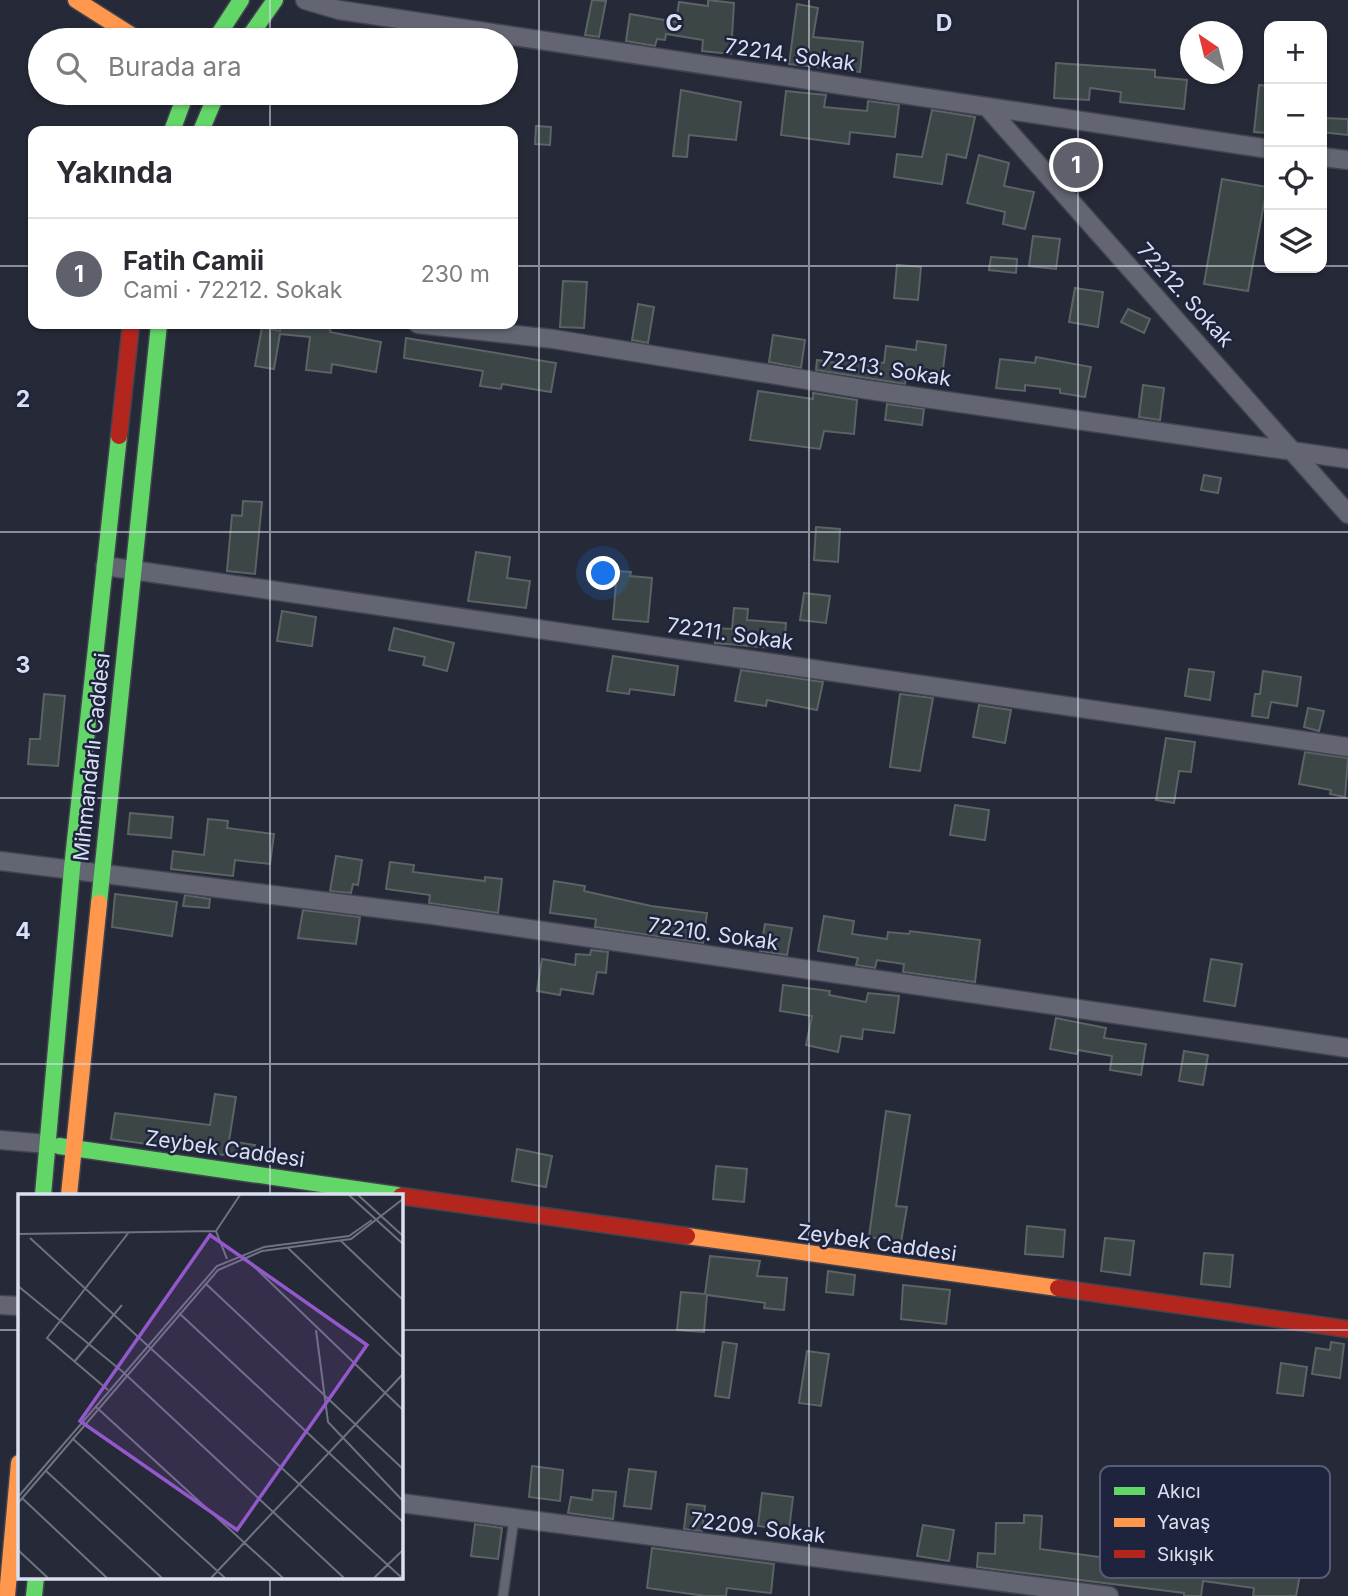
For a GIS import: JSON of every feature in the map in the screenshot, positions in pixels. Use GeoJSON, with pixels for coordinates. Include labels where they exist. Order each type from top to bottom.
{"type":"FeatureCollection","features":[{"type":"Feature","properties":{"kind":"street"},"geometry":{"type":"LineString","coordinates":[[76,0],[120,28]]}},
{"type":"Feature","properties":{"kind":"street"},"geometry":{"type":"LineString","coordinates":[[223,28],[241,0]]}},
{"type":"Feature","properties":{"kind":"street"},"geometry":{"type":"LineString","coordinates":[[255,28],[275,0]]}},
{"type":"Feature","properties":{"kind":"street","name":"72214. Sokak"},"geometry":{"type":"LineString","coordinates":[[305,0],[339,10],[459,28]]}},
{"type":"Feature","properties":{"kind":"street","name":"72214. Sokak"},"geometry":{"type":"LineString","coordinates":[[518,37],[1264,148]]}},
{"type":"Feature","properties":{"kind":"street"},"geometry":{"type":"LineString","coordinates":[[174,126],[182,105]]}},
{"type":"Feature","properties":{"kind":"street"},"geometry":{"type":"LineString","coordinates":[[203,126],[212,105]]}},
{"type":"Feature","properties":{"kind":"street","name":"72212. Sokak"},"geometry":{"type":"LineString","coordinates":[[987,107],[1348,514]]}},
{"type":"Feature","properties":{"kind":"street"},"geometry":{"type":"LineString","coordinates":[[1327,157],[1348,160]]}},
{"type":"Feature","properties":{"kind":"street","name":"Mihmandarlı Caddesi"},"geometry":{"type":"LineString","coordinates":[[43,1194],[72,868],[130,329]]}},
{"type":"Feature","properties":{"kind":"street","name":"Mihmandarlı Caddesi"},"geometry":{"type":"LineString","coordinates":[[69,1194],[158,329]]}},
{"type":"Feature","properties":{"kind":"street","name":"72213. Sokak"},"geometry":{"type":"LineString","coordinates":[[463,329],[553,339],[869,390],[1348,459]]}},
{"type":"Feature","properties":{"kind":"street","name":"72211. Sokak"},"geometry":{"type":"LineString","coordinates":[[105,566],[1348,747]]}},
{"type":"Feature","properties":{"kind":"street","name":"72210. Sokak"},"geometry":{"type":"LineString","coordinates":[[0,862],[72,868],[433,915],[1348,1048]]}},
{"type":"Feature","properties":{"kind":"street"},"geometry":{"type":"LineString","coordinates":[[0,1140],[48,1144]]}},
{"type":"Feature","properties":{"kind":"street","name":"Zeybek Caddesi"},"geometry":{"type":"LineString","coordinates":[[48,1144],[385,1194]]}},
{"type":"Feature","properties":{"kind":"street","name":"Zeybek Caddesi"},"geometry":{"type":"LineString","coordinates":[[402,1196],[1348,1329]]}},
{"type":"Feature","properties":{"kind":"street"},"geometry":{"type":"LineString","coordinates":[[0,1305],[18,1307]]}},
{"type":"Feature","properties":{"kind":"street"},"geometry":{"type":"LineString","coordinates":[[8,1596],[18,1475]]}},
{"type":"Feature","properties":{"kind":"street","name":"72209. Sokak"},"geometry":{"type":"LineString","coordinates":[[402,1503],[1109,1596]]}},
{"type":"Feature","properties":{"kind":"street"},"geometry":{"type":"LineString","coordinates":[[34,1596],[36,1578]]}},
{"type":"Feature","properties":{"kind":"lane"},"geometry":{"type":"LineString","coordinates":[[503,1596],[514,1519]]}},
{"type":"Feature","properties":{"kind":"building"},"geometry":{"type":"Polygon","coordinates":[[[592,0],[606,1],[599,37],[585,35],[592,0]]]}},
{"type":"Feature","properties":{"kind":"building"},"geometry":{"type":"Polygon","coordinates":[[[708,0],[734,3],[731,54],[702,51],[703,40],[666,34],[665,40],[657,39],[655,46],[626,41],[630,14],[676,22],[679,2],[708,6],[708,0]]]}},
{"type":"Feature","properties":{"kind":"building"},"geometry":{"type":"Polygon","coordinates":[[[797,4],[818,8],[813,37],[863,42],[860,72],[789,64],[797,4]]]}},
{"type":"Feature","properties":{"kind":"building"},"geometry":{"type":"Polygon","coordinates":[[[1056,63],[1155,70],[1155,77],[1180,79],[1180,84],[1187,84],[1184,109],[1120,102],[1121,92],[1090,88],[1089,100],[1054,98],[1056,63]]]}},
{"type":"Feature","properties":{"kind":"building"},"geometry":{"type":"Polygon","coordinates":[[[1259,85],[1264,86],[1264,133],[1254,132],[1259,85]]]}},
{"type":"Feature","properties":{"kind":"building"},"geometry":{"type":"Polygon","coordinates":[[[681,90],[741,102],[736,140],[689,135],[687,157],[673,156],[681,90]]]}},
{"type":"Feature","properties":{"kind":"building"},"geometry":{"type":"Polygon","coordinates":[[[786,91],[826,95],[824,107],[867,111],[868,101],[899,105],[895,137],[850,132],[849,144],[781,135],[786,91]]]}},
{"type":"Feature","properties":{"kind":"building"},"geometry":{"type":"Polygon","coordinates":[[[932,110],[975,117],[966,158],[947,154],[942,184],[894,177],[897,154],[922,157],[932,110]]]}},
{"type":"Feature","properties":{"kind":"building"},"geometry":{"type":"Polygon","coordinates":[[[1327,118],[1348,119],[1348,135],[1327,133],[1327,118]]]}},
{"type":"Feature","properties":{"kind":"building"},"geometry":{"type":"Polygon","coordinates":[[[536,126],[551,127],[550,145],[535,144],[536,126]]]}},
{"type":"Feature","properties":{"kind":"building"},"geometry":{"type":"Polygon","coordinates":[[[1079,140],[1101,170],[1075,189],[1051,160],[1079,140]]]}},
{"type":"Feature","properties":{"kind":"building"},"geometry":{"type":"Polygon","coordinates":[[[979,155],[1009,163],[1004,186],[1034,192],[1025,229],[1003,224],[1005,212],[967,203],[979,155]]]}},
{"type":"Feature","properties":{"kind":"building"},"geometry":{"type":"Polygon","coordinates":[[[1222,179],[1264,186],[1264,203],[1248,291],[1204,284],[1222,179]]]}},
{"type":"Feature","properties":{"kind":"building"},"geometry":{"type":"Polygon","coordinates":[[[1033,236],[1060,239],[1056,269],[1029,266],[1033,236]]]}},
{"type":"Feature","properties":{"kind":"building"},"geometry":{"type":"Polygon","coordinates":[[[991,257],[1017,259],[1016,273],[989,270],[991,257]]]}},
{"type":"Feature","properties":{"kind":"building"},"geometry":{"type":"Polygon","coordinates":[[[897,265],[921,267],[918,300],[894,298],[897,265]]]}},
{"type":"Feature","properties":{"kind":"building"},"geometry":{"type":"Polygon","coordinates":[[[563,281],[587,282],[584,328],[560,327],[563,281]]]}},
{"type":"Feature","properties":{"kind":"building"},"geometry":{"type":"Polygon","coordinates":[[[1075,288],[1103,292],[1098,327],[1069,322],[1075,288]]]}},
{"type":"Feature","properties":{"kind":"building"},"geometry":{"type":"Polygon","coordinates":[[[638,304],[654,307],[648,343],[632,340],[638,304]]]}},
{"type":"Feature","properties":{"kind":"building"},"geometry":{"type":"Polygon","coordinates":[[[1128,309],[1150,319],[1144,333],[1121,322],[1128,309]]]}},
{"type":"Feature","properties":{"kind":"building"},"geometry":{"type":"Polygon","coordinates":[[[262,329],[330,329],[330,332],[381,342],[376,372],[332,364],[331,373],[306,370],[310,337],[280,334],[274,369],[255,366],[262,329]]]}},
{"type":"Feature","properties":{"kind":"building"},"geometry":{"type":"Polygon","coordinates":[[[773,335],[805,340],[801,368],[769,362],[773,335]]]}},
{"type":"Feature","properties":{"kind":"building"},"geometry":{"type":"Polygon","coordinates":[[[406,338],[556,363],[551,392],[502,384],[501,389],[480,386],[483,371],[404,358],[406,338]]]}},
{"type":"Feature","properties":{"kind":"building"},"geometry":{"type":"Polygon","coordinates":[[[917,341],[946,345],[942,378],[907,374],[905,384],[816,370],[817,360],[837,363],[838,358],[884,363],[886,346],[916,350],[917,341]]]}},
{"type":"Feature","properties":{"kind":"building"},"geometry":{"type":"Polygon","coordinates":[[[1036,357],[1091,367],[1085,397],[1060,393],[1060,389],[1025,385],[1025,391],[996,388],[1000,359],[1035,363],[1036,357]]]}},
{"type":"Feature","properties":{"kind":"building"},"geometry":{"type":"Polygon","coordinates":[[[1143,385],[1164,388],[1160,420],[1139,417],[1143,385]]]}},
{"type":"Feature","properties":{"kind":"building"},"geometry":{"type":"Polygon","coordinates":[[[758,391],[813,399],[813,393],[857,400],[854,434],[824,431],[820,449],[750,440],[758,391]]]}},
{"type":"Feature","properties":{"kind":"building"},"geometry":{"type":"Polygon","coordinates":[[[887,404],[924,409],[922,425],[885,420],[887,404]]]}},
{"type":"Feature","properties":{"kind":"building"},"geometry":{"type":"Polygon","coordinates":[[[1204,475],[1221,478],[1218,493],[1201,490],[1204,475]]]}},
{"type":"Feature","properties":{"kind":"building"},"geometry":{"type":"Polygon","coordinates":[[[243,501],[262,502],[255,574],[227,571],[232,515],[242,516],[243,501]]]}},
{"type":"Feature","properties":{"kind":"building"},"geometry":{"type":"Polygon","coordinates":[[[816,527],[840,529],[838,562],[814,560],[816,527]]]}},
{"type":"Feature","properties":{"kind":"building"},"geometry":{"type":"Polygon","coordinates":[[[476,552],[510,557],[507,578],[530,581],[526,608],[468,601],[476,552]]]}},
{"type":"Feature","properties":{"kind":"building"},"geometry":{"type":"Polygon","coordinates":[[[617,571],[631,572],[630,576],[652,578],[648,622],[613,619],[617,571]]]}},
{"type":"Feature","properties":{"kind":"building"},"geometry":{"type":"Polygon","coordinates":[[[804,593],[830,596],[826,623],[800,620],[804,593]]]}},
{"type":"Feature","properties":{"kind":"building"},"geometry":{"type":"Polygon","coordinates":[[[734,608],[748,609],[747,620],[786,623],[784,649],[715,643],[716,628],[732,629],[734,608]]]}},
{"type":"Feature","properties":{"kind":"building"},"geometry":{"type":"Polygon","coordinates":[[[282,611],[316,617],[312,646],[277,641],[282,611]]]}},
{"type":"Feature","properties":{"kind":"building"},"geometry":{"type":"Polygon","coordinates":[[[394,628],[454,643],[447,671],[423,665],[425,657],[389,650],[394,628]]]}},
{"type":"Feature","properties":{"kind":"building"},"geometry":{"type":"Polygon","coordinates":[[[613,656],[678,666],[674,695],[630,689],[629,694],[607,691],[613,656]]]}},
{"type":"Feature","properties":{"kind":"building"},"geometry":{"type":"Polygon","coordinates":[[[1189,669],[1214,672],[1210,700],[1185,696],[1189,669]]]}},
{"type":"Feature","properties":{"kind":"building"},"geometry":{"type":"Polygon","coordinates":[[[741,670],[823,682],[817,710],[767,700],[766,706],[735,701],[741,670]]]}},
{"type":"Feature","properties":{"kind":"building"},"geometry":{"type":"Polygon","coordinates":[[[1263,671],[1301,677],[1297,706],[1271,702],[1268,718],[1252,716],[1255,694],[1260,694],[1263,671]]]}},
{"type":"Feature","properties":{"kind":"building"},"geometry":{"type":"Polygon","coordinates":[[[44,694],[65,696],[58,766],[28,764],[30,739],[40,739],[44,694]]]}},
{"type":"Feature","properties":{"kind":"building"},"geometry":{"type":"Polygon","coordinates":[[[900,694],[933,698],[920,771],[890,767],[900,694]]]}},
{"type":"Feature","properties":{"kind":"building"},"geometry":{"type":"Polygon","coordinates":[[[979,705],[1011,710],[1005,743],[973,737],[979,705]]]}},
{"type":"Feature","properties":{"kind":"building"},"geometry":{"type":"Polygon","coordinates":[[[1308,708],[1324,711],[1319,731],[1304,727],[1308,708]]]}},
{"type":"Feature","properties":{"kind":"building"},"geometry":{"type":"Polygon","coordinates":[[[1166,738],[1195,742],[1191,772],[1179,771],[1174,803],[1156,800],[1166,738]]]}},
{"type":"Feature","properties":{"kind":"building"},"geometry":{"type":"Polygon","coordinates":[[[1305,752],[1348,758],[1345,797],[1330,794],[1331,790],[1299,784],[1305,752]]]}},
{"type":"Feature","properties":{"kind":"building"},"geometry":{"type":"Polygon","coordinates":[[[955,805],[989,810],[985,840],[950,835],[955,805]]]}},
{"type":"Feature","properties":{"kind":"building"},"geometry":{"type":"Polygon","coordinates":[[[130,813],[173,817],[171,838],[128,834],[130,813]]]}},
{"type":"Feature","properties":{"kind":"building"},"geometry":{"type":"Polygon","coordinates":[[[208,819],[228,821],[227,828],[274,834],[270,864],[235,860],[233,876],[171,869],[173,851],[204,855],[208,819]]]}},
{"type":"Feature","properties":{"kind":"building"},"geometry":{"type":"Polygon","coordinates":[[[336,856],[362,860],[358,885],[353,884],[351,893],[330,891],[336,856]]]}},
{"type":"Feature","properties":{"kind":"building"},"geometry":{"type":"Polygon","coordinates":[[[390,862],[414,865],[413,872],[485,881],[485,877],[502,879],[498,913],[429,903],[430,895],[386,889],[390,862]]]}},
{"type":"Feature","properties":{"kind":"building"},"geometry":{"type":"Polygon","coordinates":[[[554,881],[585,886],[584,891],[651,906],[707,913],[703,943],[595,927],[596,919],[550,913],[554,881]]]}},
{"type":"Feature","properties":{"kind":"building"},"geometry":{"type":"Polygon","coordinates":[[[115,894],[177,902],[172,936],[112,927],[115,894]]]}},
{"type":"Feature","properties":{"kind":"building"},"geometry":{"type":"Polygon","coordinates":[[[185,895],[210,899],[209,908],[183,906],[185,895]]]}},
{"type":"Feature","properties":{"kind":"building"},"geometry":{"type":"Polygon","coordinates":[[[303,910],[360,917],[356,944],[298,938],[303,910]]]}},
{"type":"Feature","properties":{"kind":"building"},"geometry":{"type":"Polygon","coordinates":[[[824,916],[854,921],[852,934],[887,939],[888,932],[909,934],[910,931],[980,940],[975,982],[903,972],[904,964],[877,960],[875,968],[856,965],[858,958],[818,951],[824,916]]]}},
{"type":"Feature","properties":{"kind":"building"},"geometry":{"type":"Polygon","coordinates":[[[765,924],[792,928],[787,955],[760,951],[765,924]]]}},
{"type":"Feature","properties":{"kind":"building"},"geometry":{"type":"Polygon","coordinates":[[[591,950],[608,952],[606,973],[597,972],[593,994],[561,989],[560,995],[537,991],[542,959],[575,965],[576,954],[590,955],[591,950]]]}},
{"type":"Feature","properties":{"kind":"building"},"geometry":{"type":"Polygon","coordinates":[[[1211,959],[1242,964],[1235,1006],[1204,1001],[1211,959]]]}},
{"type":"Feature","properties":{"kind":"building"},"geometry":{"type":"Polygon","coordinates":[[[783,985],[830,991],[829,995],[866,1002],[868,993],[899,996],[894,1033],[863,1029],[862,1039],[841,1036],[838,1052],[806,1045],[812,1016],[780,1011],[783,985]]]}},
{"type":"Feature","properties":{"kind":"building"},"geometry":{"type":"Polygon","coordinates":[[[1056,1018],[1106,1028],[1104,1038],[1146,1044],[1141,1075],[1110,1070],[1112,1056],[1078,1050],[1077,1054],[1050,1049],[1056,1018]]]}},
{"type":"Feature","properties":{"kind":"building"},"geometry":{"type":"Polygon","coordinates":[[[1184,1051],[1208,1055],[1203,1085],[1179,1081],[1184,1051]]]}},
{"type":"Feature","properties":{"kind":"building"},"geometry":{"type":"Polygon","coordinates":[[[215,1094],[236,1097],[229,1141],[255,1145],[253,1159],[111,1139],[115,1113],[210,1125],[215,1094]]]}},
{"type":"Feature","properties":{"kind":"building"},"geometry":{"type":"Polygon","coordinates":[[[886,1111],[910,1115],[896,1206],[907,1207],[901,1242],[869,1237],[886,1111]]]}},
{"type":"Feature","properties":{"kind":"building"},"geometry":{"type":"Polygon","coordinates":[[[517,1149],[552,1156],[546,1187],[512,1181],[517,1149]]]}},
{"type":"Feature","properties":{"kind":"building"},"geometry":{"type":"Polygon","coordinates":[[[716,1166],[747,1169],[744,1202],[713,1199],[716,1166]]]}},
{"type":"Feature","properties":{"kind":"building"},"geometry":{"type":"Polygon","coordinates":[[[1027,1226],[1065,1230],[1063,1257],[1025,1254],[1027,1226]]]}},
{"type":"Feature","properties":{"kind":"building"},"geometry":{"type":"Polygon","coordinates":[[[1105,1238],[1134,1241],[1130,1275],[1101,1271],[1105,1238]]]}},
{"type":"Feature","properties":{"kind":"building"},"geometry":{"type":"Polygon","coordinates":[[[1204,1253],[1233,1255],[1230,1287],[1201,1284],[1204,1253]]]}},
{"type":"Feature","properties":{"kind":"building"},"geometry":{"type":"Polygon","coordinates":[[[710,1256],[760,1261],[757,1276],[787,1278],[784,1310],[764,1308],[765,1303],[707,1295],[704,1332],[677,1330],[681,1292],[705,1294],[710,1256]]]}},
{"type":"Feature","properties":{"kind":"building"},"geometry":{"type":"Polygon","coordinates":[[[828,1271],[855,1275],[853,1295],[826,1292],[828,1271]]]}},
{"type":"Feature","properties":{"kind":"building"},"geometry":{"type":"Polygon","coordinates":[[[903,1285],[950,1290],[946,1324],[901,1319],[903,1285]]]}},
{"type":"Feature","properties":{"kind":"building"},"geometry":{"type":"Polygon","coordinates":[[[723,1342],[737,1344],[729,1398],[715,1396],[723,1342]]]}},
{"type":"Feature","properties":{"kind":"building"},"geometry":{"type":"Polygon","coordinates":[[[1331,1342],[1344,1344],[1340,1378],[1312,1374],[1316,1348],[1330,1350],[1331,1342]]]}},
{"type":"Feature","properties":{"kind":"building"},"geometry":{"type":"Polygon","coordinates":[[[807,1351],[829,1354],[821,1406],[799,1403],[807,1351]]]}},
{"type":"Feature","properties":{"kind":"building"},"geometry":{"type":"Polygon","coordinates":[[[1281,1363],[1307,1367],[1303,1396],[1277,1393],[1281,1363]]]}},
{"type":"Feature","properties":{"kind":"building"},"geometry":{"type":"Polygon","coordinates":[[[532,1466],[563,1470],[560,1501],[529,1497],[532,1466]]]}},
{"type":"Feature","properties":{"kind":"building"},"geometry":{"type":"Polygon","coordinates":[[[629,1469],[656,1472],[651,1509],[624,1506],[629,1469]]]}},
{"type":"Feature","properties":{"kind":"building"},"geometry":{"type":"Polygon","coordinates":[[[593,1490],[616,1492],[613,1519],[568,1513],[571,1497],[592,1500],[593,1490]]]}},
{"type":"Feature","properties":{"kind":"building"},"geometry":{"type":"Polygon","coordinates":[[[762,1493],[793,1497],[789,1530],[758,1526],[762,1493]]]}},
{"type":"Feature","properties":{"kind":"building"},"geometry":{"type":"Polygon","coordinates":[[[687,1504],[705,1506],[702,1531],[684,1529],[687,1504]]]}},
{"type":"Feature","properties":{"kind":"building"},"geometry":{"type":"Polygon","coordinates":[[[1024,1515],[1042,1516],[1040,1549],[1100,1557],[1100,1578],[1299,1578],[1296,1596],[1253,1596],[1254,1588],[1203,1581],[1201,1596],[1184,1596],[1184,1593],[977,1567],[978,1553],[995,1554],[996,1523],[1024,1523],[1024,1515]]]}},
{"type":"Feature","properties":{"kind":"building"},"geometry":{"type":"Polygon","coordinates":[[[475,1524],[502,1528],[498,1559],[471,1556],[475,1524]]]}},
{"type":"Feature","properties":{"kind":"building"},"geometry":{"type":"Polygon","coordinates":[[[923,1525],[954,1530],[949,1561],[917,1556],[923,1525]]]}},
{"type":"Feature","properties":{"kind":"building"},"geometry":{"type":"Polygon","coordinates":[[[652,1548],[774,1564],[771,1593],[727,1588],[726,1596],[706,1596],[647,1588],[652,1548]]]}},
{"type":"Feature","properties":{"kind":"traffic: fast"},"geometry":{"type":"LineString","coordinates":[[223,28],[241,0]]}},
{"type":"Feature","properties":{"kind":"traffic: fast"},"geometry":{"type":"LineString","coordinates":[[255,28],[275,0]]}},
{"type":"Feature","properties":{"kind":"traffic: fast"},"geometry":{"type":"LineString","coordinates":[[174,126],[182,105]]}},
{"type":"Feature","properties":{"kind":"traffic: fast"},"geometry":{"type":"LineString","coordinates":[[203,126],[212,105]]}},
{"type":"Feature","properties":{"kind":"traffic: fast"},"geometry":{"type":"LineString","coordinates":[[99,903],[158,329]]}},
{"type":"Feature","properties":{"kind":"traffic: fast"},"geometry":{"type":"LineString","coordinates":[[43,1194],[72,868],[119,436]]}},
{"type":"Feature","properties":{"kind":"traffic: fast"},"geometry":{"type":"LineString","coordinates":[[59,1146],[390,1194]]}},
{"type":"Feature","properties":{"kind":"traffic: fast"},"geometry":{"type":"LineString","coordinates":[[34,1596],[36,1578]]}},
{"type":"Feature","properties":{"kind":"traffic: slow"},"geometry":{"type":"LineString","coordinates":[[76,0],[120,28]]}},
{"type":"Feature","properties":{"kind":"traffic: slow"},"geometry":{"type":"LineString","coordinates":[[69,1194],[99,903]]}},
{"type":"Feature","properties":{"kind":"traffic: slow"},"geometry":{"type":"LineString","coordinates":[[687,1236],[1058,1288]]}},
{"type":"Feature","properties":{"kind":"traffic: slow"},"geometry":{"type":"LineString","coordinates":[[7,1596],[18,1474]]}},
{"type":"Feature","properties":{"kind":"traffic: jam"},"geometry":{"type":"LineString","coordinates":[[119,436],[130,329]]}},
{"type":"Feature","properties":{"kind":"traffic: jam"},"geometry":{"type":"LineString","coordinates":[[402,1196],[687,1236]]}},
{"type":"Feature","properties":{"kind":"traffic: jam"},"geometry":{"type":"LineString","coordinates":[[1058,1288],[1348,1329]]}},
{"type":"Feature","properties":{"kind":"place","name":"Fatih Camii"},"geometry":{"type":"Point","coordinates":[1076,165]}}]}
